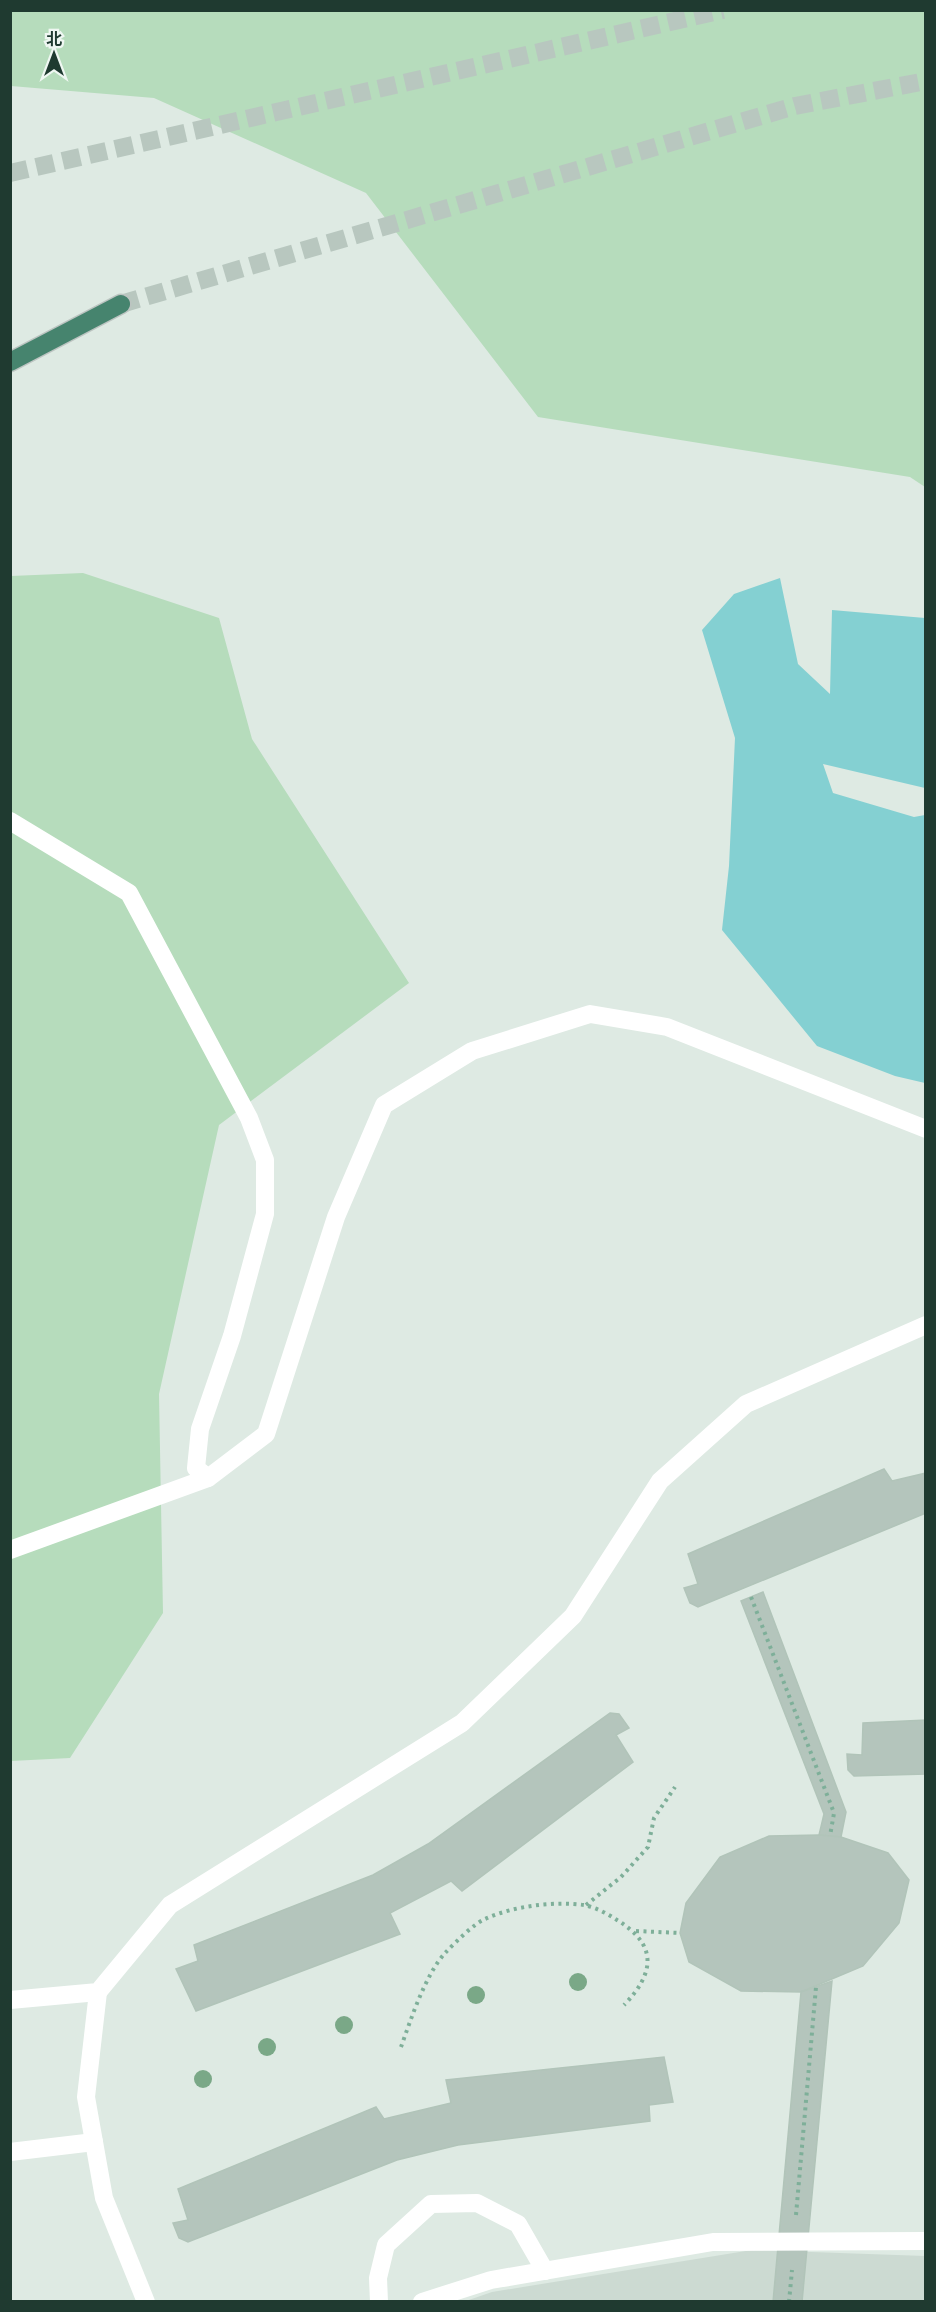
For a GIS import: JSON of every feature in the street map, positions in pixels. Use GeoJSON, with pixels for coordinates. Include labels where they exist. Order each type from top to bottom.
{"type":"FeatureCollection","features":[{"type":"Feature","properties":{"kind":"highway"},"geometry":{"type":"LineString","coordinates":[[10,362],[121,304]]}},
{"type":"Feature","properties":{"kind":"street"},"geometry":{"type":"LineString","coordinates":[[10,821],[129,893],[249,1118],[265,1160],[265,1214],[232,1336],[200,1429],[196,1468],[208,1478]]}},
{"type":"Feature","properties":{"kind":"street"},"geometry":{"type":"LineString","coordinates":[[10,1550],[208,1478],[266,1434],[336,1217],[384,1106],[472,1051],[590,1014],[667,1027],[926,1129]]}},
{"type":"Feature","properties":{"kind":"street"},"geometry":{"type":"LineString","coordinates":[[146,2301],[104,2198],[87,2097],[98,1992],[170,1905],[462,1724],[573,1616],[660,1481],[746,1404],[926,1325]]}},
{"type":"Feature","properties":{"kind":"street"},"geometry":{"type":"LineString","coordinates":[[10,2000],[98,1992]]}},
{"type":"Feature","properties":{"kind":"street"},"geometry":{"type":"LineString","coordinates":[[10,2152],[94,2142]]}},
{"type":"Feature","properties":{"kind":"street"},"geometry":{"type":"LineString","coordinates":[[379,2301],[378,2278],[386,2245],[431,2204],[477,2203],[519,2224],[545,2271]]}},
{"type":"Feature","properties":{"kind":"street"},"geometry":{"type":"LineString","coordinates":[[422,2301],[491,2280],[712,2242],[926,2241]]}},
{"type":"Feature","properties":{"kind":"path"},"geometry":{"type":"LineString","coordinates":[[751,1597],[834,1813],[830,1836]]}},
{"type":"Feature","properties":{"kind":"path"},"geometry":{"type":"LineString","coordinates":[[586,1906],[621,1877],[648,1848],[654,1818],[675,1787]]}},
{"type":"Feature","properties":{"kind":"path"},"geometry":{"type":"LineString","coordinates":[[401,2047],[418,2001],[445,1953],[484,1920],[545,1903],[586,1906],[636,1931],[680,1933]]}},
{"type":"Feature","properties":{"kind":"path"},"geometry":{"type":"LineString","coordinates":[[624,2005],[642,1986],[648,1966],[645,1948],[636,1931]]}},
{"type":"Feature","properties":{"kind":"path"},"geometry":{"type":"LineString","coordinates":[[796,2225],[816,1987]]}},
{"type":"Feature","properties":{"kind":"path"},"geometry":{"type":"LineString","coordinates":[[789,2301],[792,2270]]}},
{"type":"Feature","properties":{"kind":"shaded area"},"geometry":{"type":"Polygon","coordinates":[[[752,2250],[925,2256],[925,2301],[463,2302],[492,2292],[752,2250]]]}},
{"type":"Feature","properties":{"kind":"green space"},"geometry":{"type":"Polygon","coordinates":[[[10,11],[925,11],[925,487],[910,477],[538,417],[366,193],[154,98],[11,86],[10,11]]]}},
{"type":"Feature","properties":{"kind":"green space"},"geometry":{"type":"Polygon","coordinates":[[[83,573],[219,618],[252,739],[409,983],[219,1125],[159,1394],[163,1613],[70,1758],[11,1761],[11,576],[83,573]]]}},
{"type":"Feature","properties":{"kind":"water"},"geometry":{"type":"Polygon","coordinates":[[[780,578],[798,664],[830,694],[832,610],[925,618],[925,788],[823,764],[833,793],[914,817],[925,815],[925,1083],[895,1076],[817,1046],[722,930],[729,866],[735,738],[702,630],[734,594],[780,578]]]}},
{"type":"Feature","properties":{"kind":"building"},"geometry":{"type":"Polygon","coordinates":[[[884,1469],[892,1481],[926,1473],[926,1513],[698,1607],[690,1603],[684,1588],[698,1584],[688,1554],[884,1469]]]}},
{"type":"Feature","properties":{"kind":"building"},"geometry":{"type":"Polygon","coordinates":[[[763,1592],[846,1812],[841,1837],[819,1835],[824,1814],[741,1601],[763,1592]]]}},
{"type":"Feature","properties":{"kind":"building"},"geometry":{"type":"Polygon","coordinates":[[[610,1713],[619,1714],[629,1728],[616,1735],[633,1762],[462,1891],[451,1881],[390,1913],[400,1934],[196,2011],[176,1969],[198,1961],[194,1945],[373,1875],[428,1844],[610,1713]]]}},
{"type":"Feature","properties":{"kind":"building"},"geometry":{"type":"Polygon","coordinates":[[[926,1720],[926,1774],[854,1776],[848,1770],[847,1754],[862,1755],[863,1723],[926,1720]]]}},
{"type":"Feature","properties":{"kind":"building"},"geometry":{"type":"Polygon","coordinates":[[[769,1836],[841,1837],[888,1853],[909,1880],[899,1923],[863,1966],[801,1992],[741,1991],[689,1962],[680,1933],[686,1903],[720,1857],[769,1836]]]}},
{"type":"Feature","properties":{"kind":"building"},"geometry":{"type":"Polygon","coordinates":[[[832,1981],[802,2302],[773,2302],[801,1992],[832,1981]]]}},
{"type":"Feature","properties":{"kind":"building"},"geometry":{"type":"Polygon","coordinates":[[[664,2057],[673,2102],[649,2105],[650,2121],[458,2145],[397,2160],[188,2242],[179,2238],[173,2223],[188,2220],[178,2189],[376,2107],[384,2119],[451,2103],[446,2080],[664,2057]]]}},
{"type":"Feature","properties":{"kind":"tunnel"},"geometry":{"type":"LineString","coordinates":[[10,173],[723,10]]}},
{"type":"Feature","properties":{"kind":"tunnel"},"geometry":{"type":"LineString","coordinates":[[121,304],[795,106],[926,81]]}}]}
